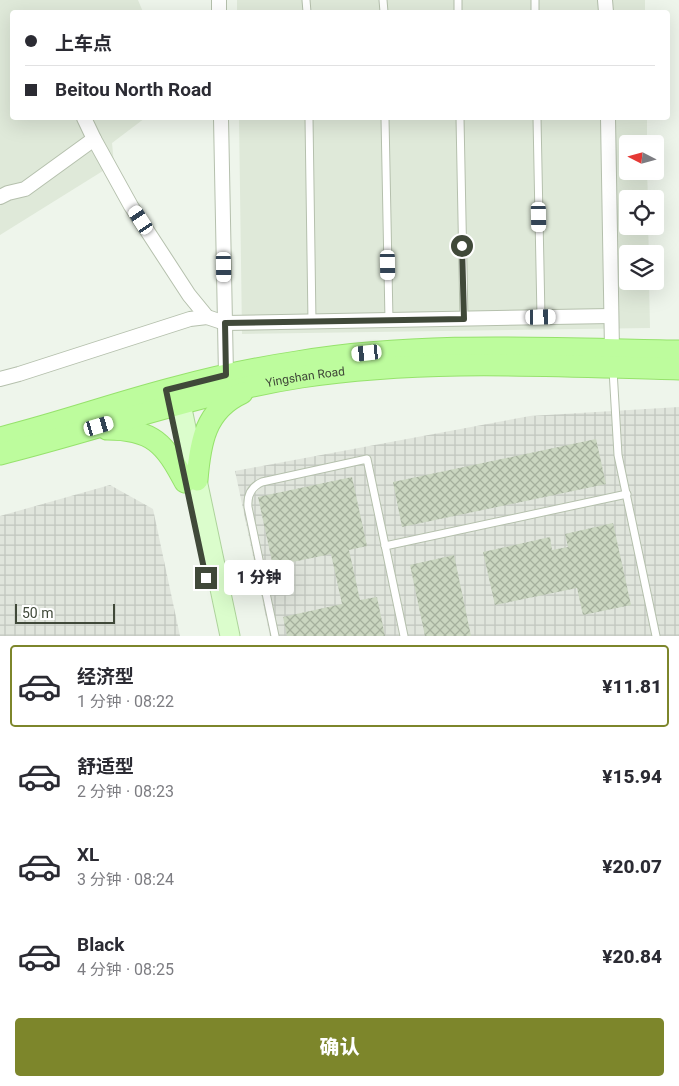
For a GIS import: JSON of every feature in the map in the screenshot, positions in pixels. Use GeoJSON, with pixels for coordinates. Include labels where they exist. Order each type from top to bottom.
{"type":"FeatureCollection","features":[{"type":"Feature","properties":{"kind":"main road","name":"Yingshan Road"},"geometry":{"type":"LineString","coordinates":[[0,454],[84,430],[226,375],[299,361],[380,352],[450,349],[612,359],[679,369]]}},
{"type":"Feature","properties":{"kind":"main road","name":"Yingshan Road"},"geometry":{"type":"LineString","coordinates":[[0,438],[173,396],[341,372],[416,366],[612,359],[679,350]]}},
{"type":"Feature","properties":{"kind":"main road"},"geometry":{"type":"LineString","coordinates":[[191,481],[203,436],[211,418],[220,407],[234,397],[261,384]]}},
{"type":"Feature","properties":{"kind":"main road"},"geometry":{"type":"LineString","coordinates":[[173,396],[191,481],[218,636]]}},
{"type":"Feature","properties":{"kind":"main road"},"geometry":{"type":"LineString","coordinates":[[84,430],[123,429],[150,436],[162,446],[191,481],[230,636]]}},
{"type":"Feature","properties":{"kind":"street"},"geometry":{"type":"LineString","coordinates":[[85,120],[136,214],[189,295],[207,317]]}},
{"type":"Feature","properties":{"kind":"street"},"geometry":{"type":"LineString","coordinates":[[221,120],[226,375]]}},
{"type":"Feature","properties":{"kind":"street"},"geometry":{"type":"LineString","coordinates":[[608,120],[612,359]]}},
{"type":"Feature","properties":{"kind":"street"},"geometry":{"type":"LineString","coordinates":[[0,197],[25,189],[94,139]]}},
{"type":"Feature","properties":{"kind":"street"},"geometry":{"type":"LineString","coordinates":[[0,379],[190,319],[207,317],[225,323],[611,316]]}},
{"type":"Feature","properties":{"kind":"lane"},"geometry":{"type":"LineString","coordinates":[[309,120],[312,322]]}},
{"type":"Feature","properties":{"kind":"lane"},"geometry":{"type":"LineString","coordinates":[[386,120],[389,320]]}},
{"type":"Feature","properties":{"kind":"lane"},"geometry":{"type":"LineString","coordinates":[[460,120],[464,319]]}},
{"type":"Feature","properties":{"kind":"lane"},"geometry":{"type":"LineString","coordinates":[[537,120],[541,317]]}},
{"type":"Feature","properties":{"kind":"lane"},"geometry":{"type":"LineString","coordinates":[[612,359],[618,455],[656,636]]}},
{"type":"Feature","properties":{"kind":"lane"},"geometry":{"type":"LineString","coordinates":[[275,636],[248,507],[248,496],[258,484],[367,459],[404,636]]}},
{"type":"Feature","properties":{"kind":"lane"},"geometry":{"type":"LineString","coordinates":[[385,546],[627,494]]}},
{"type":"Feature","properties":{"kind":"shaded area"},"geometry":{"type":"Polygon","coordinates":[[[0,0],[138,0],[142,10],[10,10],[10,120],[142,120],[112,143],[114,164],[0,235],[0,0]]]}},
{"type":"Feature","properties":{"kind":"shaded area"},"geometry":{"type":"Polygon","coordinates":[[[237,0],[645,0],[645,10],[237,10],[237,0]]]}},
{"type":"Feature","properties":{"kind":"shaded area"},"geometry":{"type":"Polygon","coordinates":[[[239,120],[647,120],[647,135],[619,135],[619,180],[647,180],[648,190],[619,190],[619,235],[648,235],[649,245],[619,245],[619,290],[649,290],[650,328],[242,334],[239,120]]]}},
{"type":"Feature","properties":{"kind":"shaded area"},"geometry":{"type":"Polygon","coordinates":[[[679,407],[679,636],[270,636],[235,471],[530,416],[679,407]]]}},
{"type":"Feature","properties":{"kind":"shaded area"},"geometry":{"type":"Polygon","coordinates":[[[110,485],[153,509],[180,636],[0,636],[0,516],[110,485]]]}},
{"type":"Feature","properties":{"kind":"building"},"geometry":{"type":"Polygon","coordinates":[[[596,439],[606,484],[402,527],[393,482],[596,439]]]}},
{"type":"Feature","properties":{"kind":"building"},"geometry":{"type":"Polygon","coordinates":[[[352,477],[367,546],[349,550],[360,600],[377,597],[385,636],[287,636],[283,617],[342,604],[331,554],[273,566],[258,497],[352,477]]]}},
{"type":"Feature","properties":{"kind":"building"},"geometry":{"type":"Polygon","coordinates":[[[613,523],[631,605],[583,615],[577,588],[495,605],[483,552],[550,537],[552,550],[568,547],[565,534],[613,523]]]}},
{"type":"Feature","properties":{"kind":"building"},"geometry":{"type":"Polygon","coordinates":[[[454,555],[471,636],[425,636],[410,565],[454,555]]]}},
{"type":"Feature","properties":{"kind":"route"},"geometry":{"type":"LineString","coordinates":[[206,578],[166,390],[226,375],[225,323],[464,319],[462,246]]}}]}
